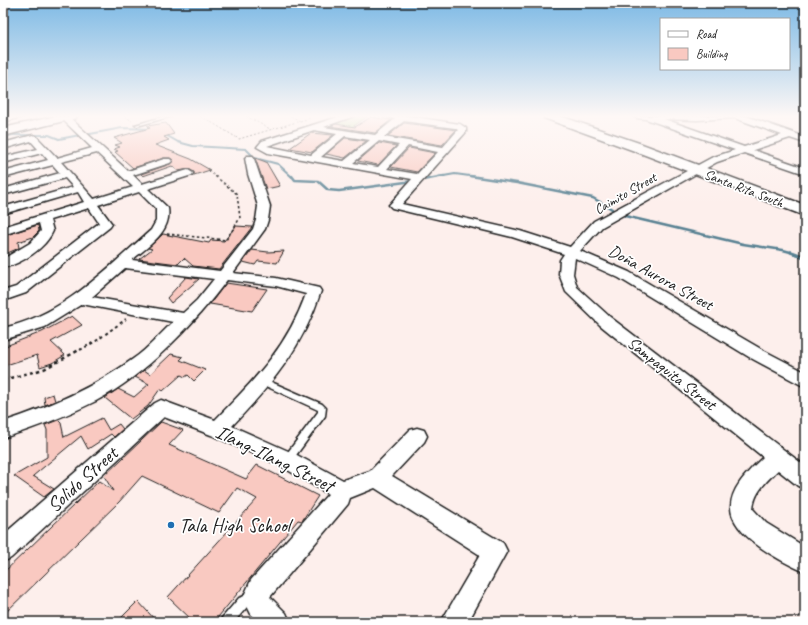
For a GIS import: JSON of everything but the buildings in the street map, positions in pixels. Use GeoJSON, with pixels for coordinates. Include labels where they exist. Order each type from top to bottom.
{"type":"FeatureCollection","features":[{"type":"Feature","properties":{"kind":"street"},"geometry":{"type":"LineString","coordinates":[[3,296],[21,290],[106,224],[92,202],[39,145]]}},
{"type":"Feature","properties":{"kind":"street"},"geometry":{"type":"LineString","coordinates":[[3,334],[24,329],[44,321],[80,298],[155,233],[161,225],[164,217],[162,208],[96,145]]}},
{"type":"Feature","properties":{"kind":"street"},"geometry":{"type":"LineString","coordinates":[[263,145],[262,147],[268,150],[421,178],[449,145]]}},
{"type":"Feature","properties":{"kind":"street"},"geometry":{"type":"LineString","coordinates":[[313,158],[330,145]]}},
{"type":"Feature","properties":{"kind":"street"},"geometry":{"type":"LineString","coordinates":[[346,164],[368,145]]}},
{"type":"Feature","properties":{"kind":"street"},"geometry":{"type":"LineString","coordinates":[[381,170],[406,145]]}},
{"type":"Feature","properties":{"kind":"street"},"geometry":{"type":"LineString","coordinates":[[419,145],[445,150]]}},
{"type":"Feature","properties":{"kind":"street","name":"Santa Rita South"},"geometry":{"type":"LineString","coordinates":[[628,145],[805,211]]}},
{"type":"Feature","properties":{"kind":"street"},"geometry":{"type":"LineString","coordinates":[[733,145],[805,171]]}},
{"type":"Feature","properties":{"kind":"street","name":"Caimito Street"},"geometry":{"type":"LineString","coordinates":[[572,252],[598,224],[714,160],[757,145]]}},
{"type":"Feature","properties":{"kind":"street"},"geometry":{"type":"LineString","coordinates":[[3,175],[100,149]]}},
{"type":"Feature","properties":{"kind":"street"},"geometry":{"type":"LineString","coordinates":[[3,160],[43,150]]}},
{"type":"Feature","properties":{"kind":"street"},"geometry":{"type":"LineString","coordinates":[[3,430],[37,419],[91,395],[140,364],[188,319],[253,239],[262,220],[263,202],[252,174],[250,158]]}},
{"type":"Feature","properties":{"kind":"street"},"geometry":{"type":"LineString","coordinates":[[127,174],[167,161]]}},
{"type":"Feature","properties":{"kind":"street"},"geometry":{"type":"LineString","coordinates":[[3,231],[188,173]]}},
{"type":"Feature","properties":{"kind":"street"},"geometry":{"type":"LineString","coordinates":[[3,192],[66,174]]}},
{"type":"Feature","properties":{"kind":"street","name":"Doña Aurora Street"},"geometry":{"type":"LineString","coordinates":[[421,178],[396,205],[516,234],[572,252],[624,275],[755,353],[805,380]]}},
{"type":"Feature","properties":{"kind":"street"},"geometry":{"type":"LineString","coordinates":[[3,211],[80,188]]}},
{"type":"Feature","properties":{"kind":"street"},"geometry":{"type":"LineString","coordinates":[[3,264],[22,254],[45,236],[47,231],[44,219]]}},
{"type":"Feature","properties":{"kind":"street","name":"Sampaguita Street"},"geometry":{"type":"LineString","coordinates":[[572,252],[567,260],[566,274],[571,289],[577,297],[605,321],[805,479]]}},
{"type":"Feature","properties":{"kind":"street"},"geometry":{"type":"LineString","coordinates":[[120,263],[276,282],[314,291],[304,321],[294,341],[283,357],[218,429]]}},
{"type":"Feature","properties":{"kind":"street"},"geometry":{"type":"LineString","coordinates":[[80,298],[188,319]]}},
{"type":"Feature","properties":{"kind":"street","name":"Ilang-Ilang Street"},"geometry":{"type":"LineString","coordinates":[[161,408],[218,429],[288,460],[342,490],[340,497],[260,589],[256,598]]}},
{"type":"Feature","properties":{"kind":"street","name":"Solido Street"},"geometry":{"type":"LineString","coordinates":[[3,550],[161,408]]}},
{"type":"Feature","properties":{"kind":"street"},"geometry":{"type":"LineString","coordinates":[[342,490],[377,478],[417,436]]}},
{"type":"Feature","properties":{"kind":"street"},"geometry":{"type":"LineString","coordinates":[[778,457],[753,482],[742,502],[741,508],[743,517],[764,534],[805,560]]}},
{"type":"Feature","properties":{"kind":"street"},"geometry":{"type":"LineString","coordinates":[[377,478],[494,550],[494,555],[454,622]]}},
{"type":"Feature","properties":{"kind":"street"},"geometry":{"type":"LineString","coordinates":[[256,598],[260,605],[277,622]]}},
{"type":"Feature","properties":{"kind":"lane"},"geometry":{"type":"LineString","coordinates":[[262,381],[322,408],[322,413],[288,460]]}},
{"type":"Feature","properties":{"kind":"lane"},"geometry":{"type":"LineString","coordinates":[[226,622],[243,602],[256,598]]}},
{"type":"Feature","properties":{"kind":"path"},"geometry":{"type":"LineString","coordinates":[[155,233],[226,240],[240,218],[238,194],[209,171]]}},
{"type":"Feature","properties":{"kind":"path"},"geometry":{"type":"LineString","coordinates":[[3,380],[44,369],[96,341],[138,309]]}},
{"type":"Feature","properties":{"kind":"waterway"},"geometry":{"type":"LineString","coordinates":[[190,145],[246,149],[255,158],[278,164],[292,177]]}},
{"type":"Feature","properties":{"kind":"waterway"},"geometry":{"type":"LineString","coordinates":[[438,177],[455,174],[474,177]]}},
{"type":"Feature","properties":{"kind":"waterway"},"geometry":{"type":"LineString","coordinates":[[292,176],[295,180],[318,181],[328,190],[339,191],[413,181]]}},
{"type":"Feature","properties":{"kind":"waterway"},"geometry":{"type":"LineString","coordinates":[[423,180],[444,176]]}},
{"type":"Feature","properties":{"kind":"waterway"},"geometry":{"type":"LineString","coordinates":[[474,177],[517,183],[593,198],[612,209]]}},
{"type":"Feature","properties":{"kind":"waterway"},"geometry":{"type":"LineString","coordinates":[[625,216],[743,244],[793,253]]}},
{"type":"Feature","properties":{"kind":"waterway"},"geometry":{"type":"LineString","coordinates":[[793,253],[805,257]]}},
{"type":"Feature","properties":{"kind":"place","name":"Tala High School"},"geometry":{"type":"Point","coordinates":[171,525]}}]}
